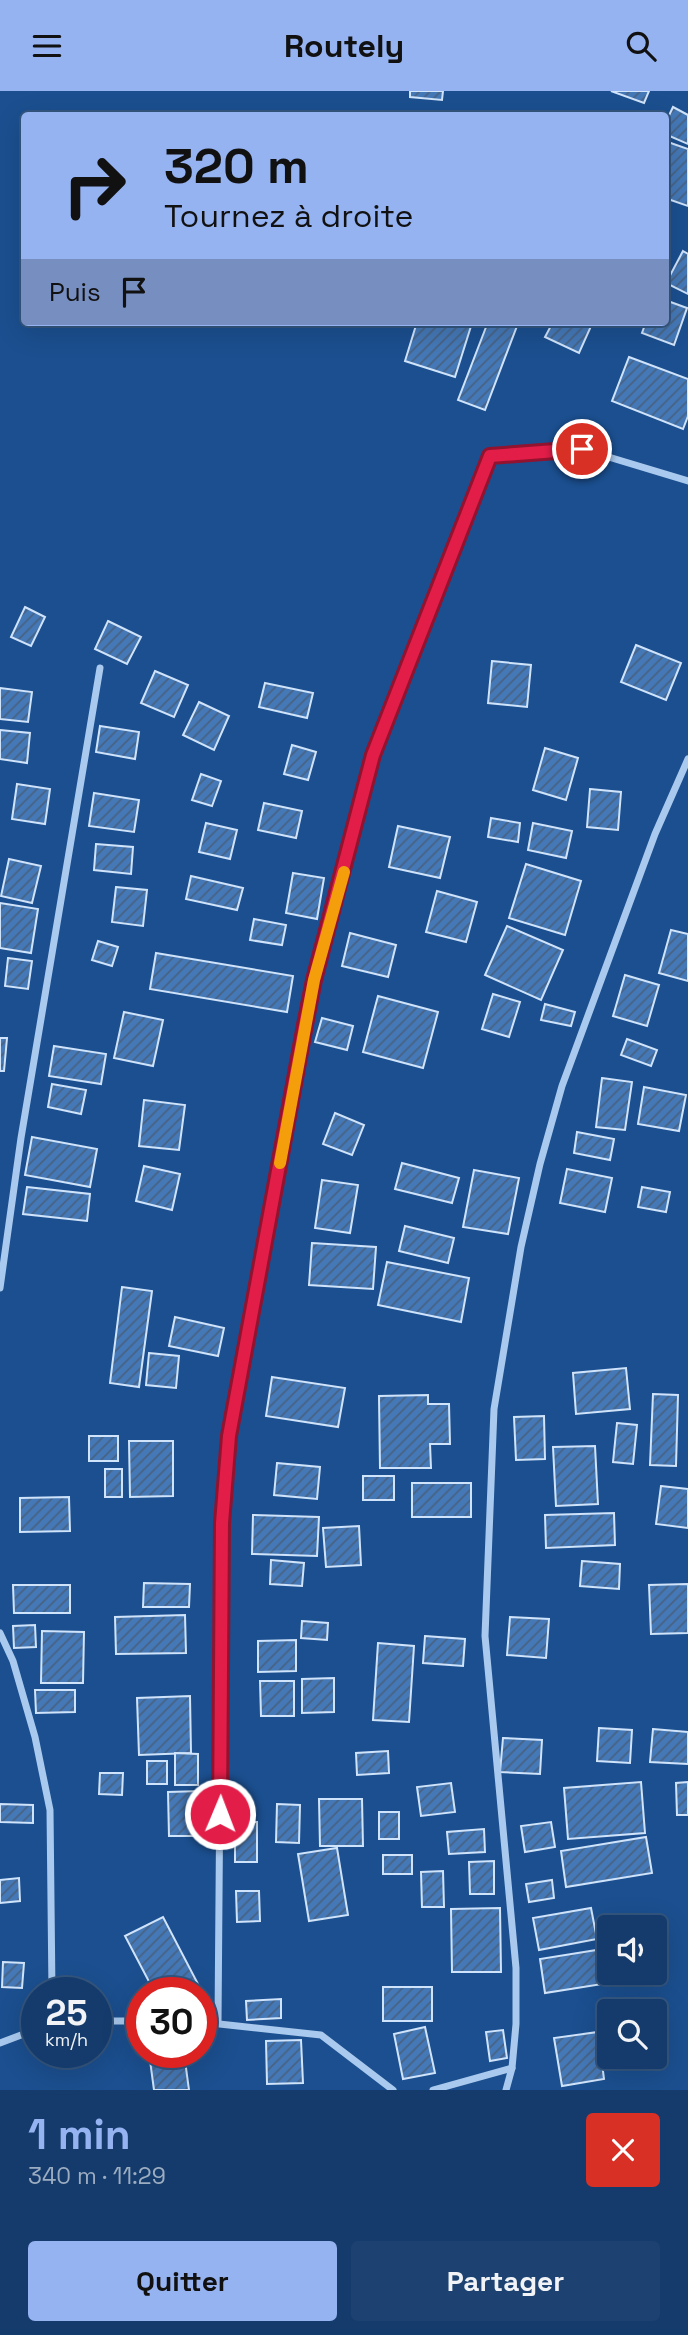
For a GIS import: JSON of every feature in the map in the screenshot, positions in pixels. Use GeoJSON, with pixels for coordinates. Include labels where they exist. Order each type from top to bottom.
{"type":"FeatureCollection","features":[{"type":"Feature","properties":{"kind":"street"},"geometry":{"type":"LineString","coordinates":[[393,2090],[321,2035],[218,2023],[222,1523],[229,1436],[314,980],[373,755],[490,456],[582,449],[688,481]]}},
{"type":"Feature","properties":{"kind":"street"},"geometry":{"type":"LineString","coordinates":[[0,1288],[21,1137],[100,668]]}},
{"type":"Feature","properties":{"kind":"street"},"geometry":{"type":"LineString","coordinates":[[506,2090],[512,2068],[516,2024],[516,1968],[485,1636],[494,1409],[521,1247],[562,1086],[654,834],[688,759]]}},
{"type":"Feature","properties":{"kind":"street"},"geometry":{"type":"LineString","coordinates":[[0,1633],[13,1661],[35,1737],[50,1810],[52,1977]]}},
{"type":"Feature","properties":{"kind":"street"},"geometry":{"type":"LineString","coordinates":[[0,2043],[21,2034]]}},
{"type":"Feature","properties":{"kind":"street"},"geometry":{"type":"LineString","coordinates":[[433,2090],[512,2068]]}},
{"type":"Feature","properties":{"kind":"building"},"geometry":{"type":"Polygon","coordinates":[[[410,91],[443,91],[442,100],[410,97],[410,91]]]}},
{"type":"Feature","properties":{"kind":"building"},"geometry":{"type":"Polygon","coordinates":[[[611,91],[649,91],[644,103],[611,91]]]}},
{"type":"Feature","properties":{"kind":"building"},"geometry":{"type":"Polygon","coordinates":[[[673,107],[688,115],[688,144],[669,136],[669,116],[673,107]]]}},
{"type":"Feature","properties":{"kind":"building"},"geometry":{"type":"Polygon","coordinates":[[[669,142],[688,149],[688,206],[669,199],[669,142]]]}},
{"type":"Feature","properties":{"kind":"building"},"geometry":{"type":"Polygon","coordinates":[[[683,251],[688,254],[688,294],[669,284],[669,277],[683,251]]]}},
{"type":"Feature","properties":{"kind":"building"},"geometry":{"type":"Polygon","coordinates":[[[669,301],[687,308],[674,345],[642,333],[645,326],[669,326],[669,301]]]}},
{"type":"Feature","properties":{"kind":"building"},"geometry":{"type":"Polygon","coordinates":[[[416,326],[471,326],[455,377],[405,361],[416,326]]]}},
{"type":"Feature","properties":{"kind":"building"},"geometry":{"type":"Polygon","coordinates":[[[486,326],[517,326],[485,410],[458,400],[486,326]]]}},
{"type":"Feature","properties":{"kind":"building"},"geometry":{"type":"Polygon","coordinates":[[[551,326],[591,326],[579,353],[545,337],[551,326]]]}},
{"type":"Feature","properties":{"kind":"building"},"geometry":{"type":"Polygon","coordinates":[[[629,357],[688,379],[688,416],[683,429],[612,401],[629,357]]]}},
{"type":"Feature","properties":{"kind":"building"},"geometry":{"type":"Polygon","coordinates":[[[25,607],[45,617],[31,646],[11,637],[25,607]]]}},
{"type":"Feature","properties":{"kind":"building"},"geometry":{"type":"Polygon","coordinates":[[[108,621],[141,637],[127,664],[95,649],[108,621]]]}},
{"type":"Feature","properties":{"kind":"building"},"geometry":{"type":"Polygon","coordinates":[[[636,645],[681,663],[666,700],[621,682],[636,645]]]}},
{"type":"Feature","properties":{"kind":"building"},"geometry":{"type":"Polygon","coordinates":[[[492,661],[531,665],[527,707],[488,703],[492,661]]]}},
{"type":"Feature","properties":{"kind":"building"},"geometry":{"type":"Polygon","coordinates":[[[155,671],[188,685],[174,717],[141,703],[155,671]]]}},
{"type":"Feature","properties":{"kind":"building"},"geometry":{"type":"Polygon","coordinates":[[[265,683],[313,693],[307,718],[259,707],[265,683]]]}},
{"type":"Feature","properties":{"kind":"building"},"geometry":{"type":"Polygon","coordinates":[[[0,688],[32,692],[28,722],[0,719],[0,688]]]}},
{"type":"Feature","properties":{"kind":"building"},"geometry":{"type":"Polygon","coordinates":[[[199,702],[229,716],[214,750],[183,735],[199,702]]]}},
{"type":"Feature","properties":{"kind":"building"},"geometry":{"type":"Polygon","coordinates":[[[100,726],[139,732],[135,759],[96,752],[100,726]]]}},
{"type":"Feature","properties":{"kind":"building"},"geometry":{"type":"Polygon","coordinates":[[[0,730],[30,733],[27,763],[0,759],[0,730]]]}},
{"type":"Feature","properties":{"kind":"building"},"geometry":{"type":"Polygon","coordinates":[[[292,745],[316,752],[308,780],[284,774],[292,745]]]}},
{"type":"Feature","properties":{"kind":"building"},"geometry":{"type":"Polygon","coordinates":[[[545,748],[578,758],[566,800],[533,790],[545,748]]]}},
{"type":"Feature","properties":{"kind":"building"},"geometry":{"type":"Polygon","coordinates":[[[201,774],[221,781],[212,806],[192,800],[201,774]]]}},
{"type":"Feature","properties":{"kind":"building"},"geometry":{"type":"Polygon","coordinates":[[[17,784],[50,789],[45,824],[12,819],[17,784]]]}},
{"type":"Feature","properties":{"kind":"building"},"geometry":{"type":"Polygon","coordinates":[[[590,789],[621,792],[618,830],[587,827],[590,789]]]}},
{"type":"Feature","properties":{"kind":"building"},"geometry":{"type":"Polygon","coordinates":[[[94,793],[139,800],[134,832],[89,826],[94,793]]]}},
{"type":"Feature","properties":{"kind":"building"},"geometry":{"type":"Polygon","coordinates":[[[264,803],[302,811],[296,838],[258,830],[264,803]]]}},
{"type":"Feature","properties":{"kind":"building"},"geometry":{"type":"Polygon","coordinates":[[[491,818],[520,823],[518,842],[488,837],[491,818]]]}},
{"type":"Feature","properties":{"kind":"building"},"geometry":{"type":"Polygon","coordinates":[[[206,823],[237,830],[230,859],[199,852],[206,823]]]}},
{"type":"Feature","properties":{"kind":"building"},"geometry":{"type":"Polygon","coordinates":[[[533,823],[572,831],[566,858],[528,850],[533,823]]]}},
{"type":"Feature","properties":{"kind":"building"},"geometry":{"type":"Polygon","coordinates":[[[398,826],[450,837],[440,878],[389,867],[398,826]]]}},
{"type":"Feature","properties":{"kind":"building"},"geometry":{"type":"Polygon","coordinates":[[[96,844],[133,847],[131,874],[94,870],[96,844]]]}},
{"type":"Feature","properties":{"kind":"building"},"geometry":{"type":"Polygon","coordinates":[[[9,859],[41,866],[32,903],[1,896],[9,859]]]}},
{"type":"Feature","properties":{"kind":"building"},"geometry":{"type":"Polygon","coordinates":[[[526,864],[581,881],[565,935],[509,918],[526,864]]]}},
{"type":"Feature","properties":{"kind":"building"},"geometry":{"type":"Polygon","coordinates":[[[293,873],[324,878],[317,919],[286,913],[293,873]]]}},
{"type":"Feature","properties":{"kind":"building"},"geometry":{"type":"Polygon","coordinates":[[[191,876],[243,888],[237,910],[186,899],[191,876]]]}},
{"type":"Feature","properties":{"kind":"building"},"geometry":{"type":"Polygon","coordinates":[[[116,887],[147,890],[143,926],[112,922],[116,887]]]}},
{"type":"Feature","properties":{"kind":"building"},"geometry":{"type":"Polygon","coordinates":[[[437,891],[477,902],[466,942],[426,932],[437,891]]]}},
{"type":"Feature","properties":{"kind":"building"},"geometry":{"type":"Polygon","coordinates":[[[0,903],[38,909],[31,953],[0,948],[0,903]]]}},
{"type":"Feature","properties":{"kind":"building"},"geometry":{"type":"Polygon","coordinates":[[[254,919],[286,925],[282,945],[250,940],[254,919]]]}},
{"type":"Feature","properties":{"kind":"building"},"geometry":{"type":"Polygon","coordinates":[[[507,926],[563,950],[541,1000],[485,975],[507,926]]]}},
{"type":"Feature","properties":{"kind":"building"},"geometry":{"type":"Polygon","coordinates":[[[671,930],[688,934],[688,981],[659,973],[671,930]]]}},
{"type":"Feature","properties":{"kind":"building"},"geometry":{"type":"Polygon","coordinates":[[[350,933],[396,945],[388,977],[342,966],[350,933]]]}},
{"type":"Feature","properties":{"kind":"building"},"geometry":{"type":"Polygon","coordinates":[[[98,941],[118,947],[112,966],[92,960],[98,941]]]}},
{"type":"Feature","properties":{"kind":"building"},"geometry":{"type":"Polygon","coordinates":[[[156,953],[293,976],[287,1012],[150,989],[156,953]]]}},
{"type":"Feature","properties":{"kind":"building"},"geometry":{"type":"Polygon","coordinates":[[[8,958],[32,961],[28,989],[5,986],[8,958]]]}},
{"type":"Feature","properties":{"kind":"building"},"geometry":{"type":"Polygon","coordinates":[[[625,975],[659,985],[647,1026],[613,1016],[625,975]]]}},
{"type":"Feature","properties":{"kind":"building"},"geometry":{"type":"Polygon","coordinates":[[[493,994],[520,1002],[509,1037],[482,1029],[493,994]]]}},
{"type":"Feature","properties":{"kind":"building"},"geometry":{"type":"Polygon","coordinates":[[[378,996],[438,1012],[423,1068],[363,1052],[378,996]]]}},
{"type":"Feature","properties":{"kind":"building"},"geometry":{"type":"Polygon","coordinates":[[[545,1004],[575,1012],[571,1026],[541,1020],[545,1004]]]}},
{"type":"Feature","properties":{"kind":"building"},"geometry":{"type":"Polygon","coordinates":[[[124,1012],[163,1020],[153,1066],[114,1058],[124,1012]]]}},
{"type":"Feature","properties":{"kind":"building"},"geometry":{"type":"Polygon","coordinates":[[[322,1018],[353,1026],[347,1050],[315,1042],[322,1018]]]}},
{"type":"Feature","properties":{"kind":"building"},"geometry":{"type":"Polygon","coordinates":[[[0,1038],[7,1038],[4,1071],[0,1071],[0,1038]]]}},
{"type":"Feature","properties":{"kind":"building"},"geometry":{"type":"Polygon","coordinates":[[[627,1039],[657,1050],[651,1066],[621,1055],[627,1039]]]}},
{"type":"Feature","properties":{"kind":"building"},"geometry":{"type":"Polygon","coordinates":[[[54,1046],[106,1054],[101,1084],[49,1076],[54,1046]]]}},
{"type":"Feature","properties":{"kind":"building"},"geometry":{"type":"Polygon","coordinates":[[[602,1078],[632,1082],[625,1130],[596,1127],[602,1078]]]}},
{"type":"Feature","properties":{"kind":"building"},"geometry":{"type":"Polygon","coordinates":[[[52,1084],[86,1090],[81,1114],[48,1107],[52,1084]]]}},
{"type":"Feature","properties":{"kind":"building"},"geometry":{"type":"Polygon","coordinates":[[[644,1087],[686,1095],[679,1131],[638,1124],[644,1087]]]}},
{"type":"Feature","properties":{"kind":"building"},"geometry":{"type":"Polygon","coordinates":[[[144,1100],[185,1105],[179,1150],[139,1146],[144,1100]]]}},
{"type":"Feature","properties":{"kind":"building"},"geometry":{"type":"Polygon","coordinates":[[[335,1113],[364,1125],[352,1155],[323,1144],[335,1113]]]}},
{"type":"Feature","properties":{"kind":"building"},"geometry":{"type":"Polygon","coordinates":[[[577,1132],[614,1139],[610,1160],[574,1153],[577,1132]]]}},
{"type":"Feature","properties":{"kind":"building"},"geometry":{"type":"Polygon","coordinates":[[[32,1137],[97,1149],[90,1187],[25,1175],[32,1137]]]}},
{"type":"Feature","properties":{"kind":"building"},"geometry":{"type":"Polygon","coordinates":[[[402,1163],[459,1178],[452,1203],[395,1189],[402,1163]]]}},
{"type":"Feature","properties":{"kind":"building"},"geometry":{"type":"Polygon","coordinates":[[[144,1166],[180,1174],[172,1210],[136,1201],[144,1166]]]}},
{"type":"Feature","properties":{"kind":"building"},"geometry":{"type":"Polygon","coordinates":[[[567,1169],[612,1178],[605,1212],[560,1203],[567,1169]]]}},
{"type":"Feature","properties":{"kind":"building"},"geometry":{"type":"Polygon","coordinates":[[[474,1170],[519,1178],[508,1234],[463,1227],[474,1170]]]}},
{"type":"Feature","properties":{"kind":"building"},"geometry":{"type":"Polygon","coordinates":[[[322,1180],[358,1185],[350,1233],[315,1228],[322,1180]]]}},
{"type":"Feature","properties":{"kind":"building"},"geometry":{"type":"Polygon","coordinates":[[[27,1187],[90,1194],[87,1221],[23,1214],[27,1187]]]}},
{"type":"Feature","properties":{"kind":"building"},"geometry":{"type":"Polygon","coordinates":[[[642,1187],[670,1192],[666,1212],[638,1207],[642,1187]]]}},
{"type":"Feature","properties":{"kind":"building"},"geometry":{"type":"Polygon","coordinates":[[[405,1226],[454,1238],[448,1263],[399,1251],[405,1226]]]}},
{"type":"Feature","properties":{"kind":"building"},"geometry":{"type":"Polygon","coordinates":[[[312,1243],[376,1247],[373,1289],[309,1285],[312,1243]]]}},
{"type":"Feature","properties":{"kind":"building"},"geometry":{"type":"Polygon","coordinates":[[[387,1262],[469,1278],[461,1322],[378,1305],[387,1262]]]}},
{"type":"Feature","properties":{"kind":"building"},"geometry":{"type":"Polygon","coordinates":[[[122,1287],[152,1291],[139,1387],[110,1383],[122,1287]]]}},
{"type":"Feature","properties":{"kind":"building"},"geometry":{"type":"Polygon","coordinates":[[[175,1317],[224,1328],[218,1356],[169,1346],[175,1317]]]}},
{"type":"Feature","properties":{"kind":"building"},"geometry":{"type":"Polygon","coordinates":[[[149,1353],[179,1356],[176,1388],[146,1385],[149,1353]]]}},
{"type":"Feature","properties":{"kind":"building"},"geometry":{"type":"Polygon","coordinates":[[[626,1368],[630,1409],[576,1414],[573,1373],[626,1368]]]}},
{"type":"Feature","properties":{"kind":"building"},"geometry":{"type":"Polygon","coordinates":[[[272,1377],[345,1388],[338,1427],[266,1416],[272,1377]]]}},
{"type":"Feature","properties":{"kind":"building"},"geometry":{"type":"Polygon","coordinates":[[[653,1394],[678,1395],[676,1466],[650,1465],[653,1394]]]}},
{"type":"Feature","properties":{"kind":"building"},"geometry":{"type":"Polygon","coordinates":[[[428,1395],[428,1404],[449,1404],[450,1444],[430,1444],[431,1468],[380,1468],[379,1396],[428,1395]]]}},
{"type":"Feature","properties":{"kind":"building"},"geometry":{"type":"Polygon","coordinates":[[[544,1416],[545,1459],[516,1460],[514,1417],[544,1416]]]}},
{"type":"Feature","properties":{"kind":"building"},"geometry":{"type":"Polygon","coordinates":[[[617,1423],[637,1425],[633,1464],[613,1462],[617,1423]]]}},
{"type":"Feature","properties":{"kind":"building"},"geometry":{"type":"Polygon","coordinates":[[[89,1436],[118,1436],[118,1461],[89,1461],[89,1436]]]}},
{"type":"Feature","properties":{"kind":"building"},"geometry":{"type":"Polygon","coordinates":[[[129,1441],[173,1441],[173,1496],[130,1497],[129,1441]]]}},
{"type":"Feature","properties":{"kind":"building"},"geometry":{"type":"Polygon","coordinates":[[[595,1446],[598,1504],[556,1506],[553,1447],[595,1446]]]}},
{"type":"Feature","properties":{"kind":"building"},"geometry":{"type":"Polygon","coordinates":[[[277,1463],[320,1467],[317,1499],[274,1495],[277,1463]]]}},
{"type":"Feature","properties":{"kind":"building"},"geometry":{"type":"Polygon","coordinates":[[[105,1469],[122,1469],[122,1497],[105,1497],[105,1469]]]}},
{"type":"Feature","properties":{"kind":"building"},"geometry":{"type":"Polygon","coordinates":[[[363,1476],[394,1476],[394,1500],[363,1500],[363,1476]]]}},
{"type":"Feature","properties":{"kind":"building"},"geometry":{"type":"Polygon","coordinates":[[[412,1483],[471,1483],[471,1517],[412,1517],[412,1483]]]}},
{"type":"Feature","properties":{"kind":"building"},"geometry":{"type":"Polygon","coordinates":[[[661,1486],[688,1489],[688,1528],[656,1524],[661,1486]]]}},
{"type":"Feature","properties":{"kind":"building"},"geometry":{"type":"Polygon","coordinates":[[[69,1497],[70,1531],[20,1532],[20,1498],[69,1497]]]}},
{"type":"Feature","properties":{"kind":"building"},"geometry":{"type":"Polygon","coordinates":[[[614,1513],[615,1545],[546,1548],[545,1515],[614,1513]]]}},
{"type":"Feature","properties":{"kind":"building"},"geometry":{"type":"Polygon","coordinates":[[[253,1515],[319,1517],[317,1556],[252,1554],[253,1515]]]}},
{"type":"Feature","properties":{"kind":"building"},"geometry":{"type":"Polygon","coordinates":[[[359,1526],[361,1565],[326,1567],[323,1528],[359,1526]]]}},
{"type":"Feature","properties":{"kind":"building"},"geometry":{"type":"Polygon","coordinates":[[[271,1560],[304,1563],[302,1586],[270,1584],[271,1560]]]}},
{"type":"Feature","properties":{"kind":"building"},"geometry":{"type":"Polygon","coordinates":[[[582,1561],[620,1564],[619,1589],[580,1586],[582,1561]]]}},
{"type":"Feature","properties":{"kind":"building"},"geometry":{"type":"Polygon","coordinates":[[[144,1583],[190,1584],[189,1607],[143,1607],[144,1583]]]}},
{"type":"Feature","properties":{"kind":"building"},"geometry":{"type":"Polygon","coordinates":[[[688,1584],[688,1633],[651,1634],[649,1585],[688,1584]]]}},
{"type":"Feature","properties":{"kind":"building"},"geometry":{"type":"Polygon","coordinates":[[[13,1585],[70,1585],[70,1613],[14,1613],[13,1585]]]}},
{"type":"Feature","properties":{"kind":"building"},"geometry":{"type":"Polygon","coordinates":[[[185,1615],[186,1653],[116,1654],[115,1617],[185,1615]]]}},
{"type":"Feature","properties":{"kind":"building"},"geometry":{"type":"Polygon","coordinates":[[[510,1617],[549,1619],[546,1658],[507,1655],[510,1617]]]}},
{"type":"Feature","properties":{"kind":"building"},"geometry":{"type":"Polygon","coordinates":[[[302,1621],[328,1623],[327,1640],[301,1638],[302,1621]]]}},
{"type":"Feature","properties":{"kind":"building"},"geometry":{"type":"Polygon","coordinates":[[[35,1625],[36,1647],[14,1648],[13,1626],[35,1625]]]}},
{"type":"Feature","properties":{"kind":"building"},"geometry":{"type":"Polygon","coordinates":[[[42,1631],[84,1632],[83,1683],[41,1683],[42,1631]]]}},
{"type":"Feature","properties":{"kind":"building"},"geometry":{"type":"Polygon","coordinates":[[[425,1636],[465,1639],[463,1666],[423,1663],[425,1636]]]}},
{"type":"Feature","properties":{"kind":"building"},"geometry":{"type":"Polygon","coordinates":[[[296,1640],[296,1671],[258,1672],[258,1641],[296,1640]]]}},
{"type":"Feature","properties":{"kind":"building"},"geometry":{"type":"Polygon","coordinates":[[[378,1643],[414,1646],[409,1722],[373,1720],[378,1643]]]}},
{"type":"Feature","properties":{"kind":"building"},"geometry":{"type":"Polygon","coordinates":[[[334,1678],[334,1712],[302,1713],[302,1679],[334,1678]]]}},
{"type":"Feature","properties":{"kind":"building"},"geometry":{"type":"Polygon","coordinates":[[[260,1681],[294,1681],[294,1716],[261,1716],[260,1681]]]}},
{"type":"Feature","properties":{"kind":"building"},"geometry":{"type":"Polygon","coordinates":[[[35,1690],[75,1690],[75,1712],[36,1713],[35,1690]]]}},
{"type":"Feature","properties":{"kind":"building"},"geometry":{"type":"Polygon","coordinates":[[[190,1696],[191,1753],[139,1755],[137,1698],[190,1696]]]}},
{"type":"Feature","properties":{"kind":"building"},"geometry":{"type":"Polygon","coordinates":[[[599,1728],[632,1730],[630,1763],[597,1761],[599,1728]]]}},
{"type":"Feature","properties":{"kind":"building"},"geometry":{"type":"Polygon","coordinates":[[[653,1729],[688,1732],[688,1764],[650,1762],[653,1729]]]}},
{"type":"Feature","properties":{"kind":"building"},"geometry":{"type":"Polygon","coordinates":[[[503,1738],[542,1740],[540,1774],[500,1772],[503,1738]]]}},
{"type":"Feature","properties":{"kind":"building"},"geometry":{"type":"Polygon","coordinates":[[[388,1751],[389,1773],[357,1775],[356,1753],[388,1751]]]}},
{"type":"Feature","properties":{"kind":"building"},"geometry":{"type":"Polygon","coordinates":[[[175,1753],[198,1754],[198,1785],[175,1785],[175,1753]]]}},
{"type":"Feature","properties":{"kind":"building"},"geometry":{"type":"Polygon","coordinates":[[[147,1761],[167,1761],[167,1784],[147,1784],[147,1761]]]}},
{"type":"Feature","properties":{"kind":"building"},"geometry":{"type":"Polygon","coordinates":[[[100,1773],[123,1773],[122,1795],[99,1794],[100,1773]]]}},
{"type":"Feature","properties":{"kind":"building"},"geometry":{"type":"Polygon","coordinates":[[[641,1782],[645,1833],[568,1839],[564,1788],[641,1782]]]}},
{"type":"Feature","properties":{"kind":"building"},"geometry":{"type":"Polygon","coordinates":[[[688,1782],[688,1815],[677,1815],[676,1783],[688,1782]]]}},
{"type":"Feature","properties":{"kind":"building"},"geometry":{"type":"Polygon","coordinates":[[[451,1783],[455,1812],[421,1816],[417,1787],[451,1783]]]}},
{"type":"Feature","properties":{"kind":"building"},"geometry":{"type":"Polygon","coordinates":[[[201,1791],[201,1836],[169,1836],[168,1792],[201,1791]]]}},
{"type":"Feature","properties":{"kind":"building"},"geometry":{"type":"Polygon","coordinates":[[[319,1799],[362,1799],[363,1846],[320,1846],[319,1799]]]}},
{"type":"Feature","properties":{"kind":"building"},"geometry":{"type":"Polygon","coordinates":[[[0,1804],[33,1805],[33,1823],[0,1822],[0,1804]]]}},
{"type":"Feature","properties":{"kind":"building"},"geometry":{"type":"Polygon","coordinates":[[[277,1804],[300,1805],[299,1843],[276,1842],[277,1804]]]}},
{"type":"Feature","properties":{"kind":"building"},"geometry":{"type":"Polygon","coordinates":[[[379,1812],[399,1812],[399,1839],[379,1839],[379,1812]]]}},
{"type":"Feature","properties":{"kind":"building"},"geometry":{"type":"Polygon","coordinates":[[[235,1822],[257,1822],[257,1862],[235,1862],[235,1822]]]}},
{"type":"Feature","properties":{"kind":"building"},"geometry":{"type":"Polygon","coordinates":[[[551,1822],[555,1847],[525,1852],[521,1826],[551,1822]]]}},
{"type":"Feature","properties":{"kind":"building"},"geometry":{"type":"Polygon","coordinates":[[[484,1829],[485,1852],[449,1854],[447,1832],[484,1829]]]}},
{"type":"Feature","properties":{"kind":"building"},"geometry":{"type":"Polygon","coordinates":[[[646,1837],[652,1873],[566,1887],[561,1851],[646,1837]]]}},
{"type":"Feature","properties":{"kind":"building"},"geometry":{"type":"Polygon","coordinates":[[[337,1848],[348,1915],[309,1921],[298,1854],[337,1848]]]}},
{"type":"Feature","properties":{"kind":"building"},"geometry":{"type":"Polygon","coordinates":[[[383,1855],[412,1855],[412,1874],[383,1874],[383,1855]]]}},
{"type":"Feature","properties":{"kind":"building"},"geometry":{"type":"Polygon","coordinates":[[[494,1861],[494,1894],[470,1894],[469,1862],[494,1861]]]}},
{"type":"Feature","properties":{"kind":"building"},"geometry":{"type":"Polygon","coordinates":[[[443,1871],[444,1907],[422,1907],[421,1872],[443,1871]]]}},
{"type":"Feature","properties":{"kind":"building"},"geometry":{"type":"Polygon","coordinates":[[[19,1878],[20,1901],[0,1903],[0,1880],[19,1878]]]}},
{"type":"Feature","properties":{"kind":"building"},"geometry":{"type":"Polygon","coordinates":[[[552,1880],[554,1898],[529,1902],[526,1884],[552,1880]]]}},
{"type":"Feature","properties":{"kind":"building"},"geometry":{"type":"Polygon","coordinates":[[[236,1891],[259,1891],[260,1921],[237,1922],[236,1891]]]}},
{"type":"Feature","properties":{"kind":"building"},"geometry":{"type":"Polygon","coordinates":[[[500,1908],[501,1972],[452,1972],[451,1909],[500,1908]]]}},
{"type":"Feature","properties":{"kind":"building"},"geometry":{"type":"Polygon","coordinates":[[[591,1908],[597,1939],[539,1950],[533,1918],[591,1908]]]}},
{"type":"Feature","properties":{"kind":"building"},"geometry":{"type":"Polygon","coordinates":[[[163,1917],[194,1977],[147,1977],[125,1936],[163,1917]]]}},
{"type":"Feature","properties":{"kind":"building"},"geometry":{"type":"Polygon","coordinates":[[[597,1950],[597,1985],[545,1993],[540,1959],[597,1950]]]}},
{"type":"Feature","properties":{"kind":"building"},"geometry":{"type":"Polygon","coordinates":[[[3,1962],[24,1963],[21,1988],[2,1987],[3,1962]]]}},
{"type":"Feature","properties":{"kind":"building"},"geometry":{"type":"Polygon","coordinates":[[[383,1987],[432,1987],[432,2021],[383,2021],[383,1987]]]}},
{"type":"Feature","properties":{"kind":"building"},"geometry":{"type":"Polygon","coordinates":[[[281,1999],[281,2018],[247,2020],[246,2001],[281,1999]]]}},
{"type":"Feature","properties":{"kind":"building"},"geometry":{"type":"Polygon","coordinates":[[[425,2027],[435,2073],[403,2079],[394,2034],[425,2027]]]}},
{"type":"Feature","properties":{"kind":"building"},"geometry":{"type":"Polygon","coordinates":[[[503,2030],[507,2058],[490,2061],[486,2032],[503,2030]]]}},
{"type":"Feature","properties":{"kind":"building"},"geometry":{"type":"Polygon","coordinates":[[[597,2032],[597,2069],[603,2069],[604,2079],[562,2086],[554,2038],[597,2032]]]}},
{"type":"Feature","properties":{"kind":"building"},"geometry":{"type":"Polygon","coordinates":[[[301,2040],[303,2083],[267,2084],[266,2041],[301,2040]]]}},
{"type":"Feature","properties":{"kind":"building"},"geometry":{"type":"Polygon","coordinates":[[[151,2068],[186,2068],[189,2090],[154,2090],[151,2068]]]}},
{"type":"Feature","properties":{"kind":"slow traffic"},"geometry":{"type":"LineString","coordinates":[[280,1163],[314,980],[344,872]]}},
{"type":"Feature","properties":{"kind":"route"},"geometry":{"type":"LineString","coordinates":[[220,1814],[222,1523],[229,1436],[314,980],[373,755],[490,456],[582,449]]}}]}
